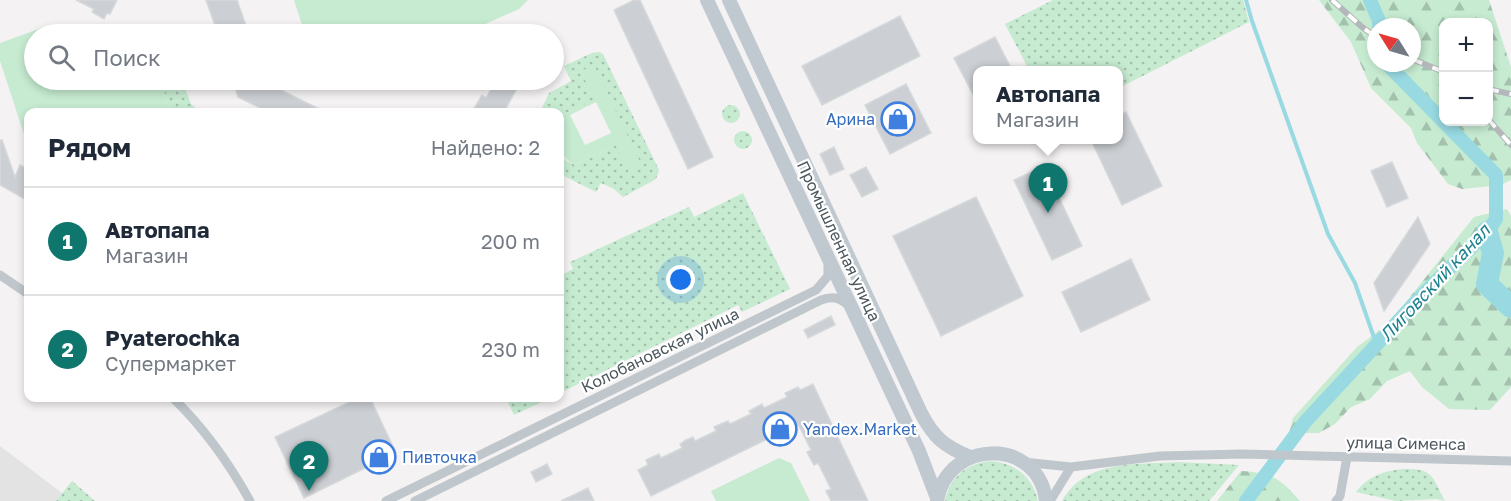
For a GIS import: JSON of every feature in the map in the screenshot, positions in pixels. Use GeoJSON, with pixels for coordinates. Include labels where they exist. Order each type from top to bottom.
{"type":"FeatureCollection","features":[{"type":"Feature","properties":{"kind":"street","name":"Промышленная улица"},"geometry":{"type":"LineString","coordinates":[[707,0],[919,451],[937,499]]}},
{"type":"Feature","properties":{"kind":"street","name":"Промышленная улица"},"geometry":{"type":"LineString","coordinates":[[729,0],[921,413],[930,430],[942,443],[970,457]]}},
{"type":"Feature","properties":{"kind":"street","name":"Колобановская улица"},"geometry":{"type":"LineString","coordinates":[[386,501],[816,290],[828,276],[829,257]]}},
{"type":"Feature","properties":{"kind":"street"},"geometry":{"type":"LineString","coordinates":[[0,275],[24,291]]}},
{"type":"Feature","properties":{"kind":"street","name":"Колобановская улица"},"geometry":{"type":"LineString","coordinates":[[415,501],[821,300],[830,297],[841,299],[854,311]]}},
{"type":"Feature","properties":{"kind":"street"},"geometry":{"type":"LineString","coordinates":[[177,402],[219,450],[250,501]]}},
{"type":"Feature","properties":{"kind":"street"},"geometry":{"type":"LineString","coordinates":[[937,499],[945,478],[960,462],[980,454],[1002,453],[1022,462],[1037,477],[1048,501]]}},
{"type":"Feature","properties":{"kind":"street","name":"улица Сименса"},"geometry":{"type":"LineString","coordinates":[[1022,462],[1071,467],[1160,456],[1249,454],[1511,461]]}},
{"type":"Feature","properties":{"kind":"street"},"geometry":{"type":"LineString","coordinates":[[1336,501],[1340,496],[1347,457]]}},
{"type":"Feature","properties":{"kind":"street"},"geometry":{"type":"LineString","coordinates":[[1048,501],[1071,467]]}},
{"type":"Feature","properties":{"kind":"shaded area"},"geometry":{"type":"Polygon","coordinates":[[[0,446],[62,493],[56,501],[0,501],[0,446]]]}},
{"type":"Feature","properties":{"kind":"green space"},"geometry":{"type":"Polygon","coordinates":[[[294,0],[528,0],[519,9],[485,24],[302,24],[294,0]]]}},
{"type":"Feature","properties":{"kind":"green space"},"geometry":{"type":"Polygon","coordinates":[[[1053,0],[1243,0],[1249,22],[1123,86],[1123,66],[1027,66],[1005,24],[1053,0]]]}},
{"type":"Feature","properties":{"kind":"green space"},"geometry":{"type":"Polygon","coordinates":[[[1319,0],[1489,0],[1511,67],[1511,180],[1501,185],[1462,189],[1448,184],[1417,143],[1411,128],[1371,88],[1351,42],[1319,0]]]}},
{"type":"Feature","properties":{"kind":"green space"},"geometry":{"type":"Polygon","coordinates":[[[24,34],[24,90],[163,90],[170,108],[24,108],[24,134],[0,61],[0,43],[24,34]]]}},
{"type":"Feature","properties":{"kind":"green space"},"geometry":{"type":"Polygon","coordinates":[[[592,53],[603,54],[659,170],[656,179],[623,197],[614,189],[601,183],[596,192],[564,176],[564,158],[575,165],[616,145],[642,166],[581,71],[595,100],[564,114],[564,108],[542,108],[549,93],[554,90],[564,90],[564,85],[571,81],[564,66],[592,53]]]}},
{"type":"Feature","properties":{"kind":"green space"},"geometry":{"type":"Polygon","coordinates":[[[594,65],[642,166],[629,172],[616,145],[575,165],[564,156],[564,114],[594,100],[581,71],[594,65]],[[596,102],[570,115],[585,145],[611,133],[596,102]]]}},
{"type":"Feature","properties":{"kind":"green space"},"geometry":{"type":"Polygon","coordinates":[[[163,90],[186,90],[191,104],[196,108],[170,108],[163,90]]]}},
{"type":"Feature","properties":{"kind":"green space"},"geometry":{"type":"Polygon","coordinates":[[[731,105],[737,108],[740,114],[737,120],[731,123],[725,120],[722,114],[725,108],[731,105]]]}},
{"type":"Feature","properties":{"kind":"green space"},"geometry":{"type":"Polygon","coordinates":[[[743,131],[749,134],[752,140],[749,146],[743,149],[737,146],[734,140],[737,134],[743,131]]]}},
{"type":"Feature","properties":{"kind":"green space"},"geometry":{"type":"Polygon","coordinates":[[[743,193],[790,289],[742,312],[738,305],[564,391],[564,274],[573,269],[570,262],[689,207],[694,217],[743,193]]]}},
{"type":"Feature","properties":{"kind":"green space"},"geometry":{"type":"Polygon","coordinates":[[[1507,209],[1511,216],[1511,387],[1490,410],[1449,409],[1422,387],[1410,371],[1387,381],[1370,399],[1351,407],[1335,424],[1319,433],[1289,433],[1293,418],[1357,347],[1389,323],[1474,217],[1507,209]]]}},
{"type":"Feature","properties":{"kind":"green space"},"geometry":{"type":"Polygon","coordinates":[[[508,402],[542,402],[514,415],[508,402]]]}},
{"type":"Feature","properties":{"kind":"green space"},"geometry":{"type":"Polygon","coordinates":[[[779,458],[791,463],[810,501],[716,501],[711,491],[779,458]]]}},
{"type":"Feature","properties":{"kind":"green space"},"geometry":{"type":"Polygon","coordinates":[[[991,461],[1008,465],[1022,473],[1036,492],[1038,501],[945,501],[955,478],[967,468],[991,461]]]}},
{"type":"Feature","properties":{"kind":"green space"},"geometry":{"type":"Polygon","coordinates":[[[1178,462],[1239,465],[1209,501],[1062,501],[1072,487],[1098,471],[1129,465],[1178,462]]]}},
{"type":"Feature","properties":{"kind":"green space"},"geometry":{"type":"Polygon","coordinates":[[[1403,469],[1426,472],[1434,480],[1445,501],[1436,499],[1396,501],[1356,492],[1377,475],[1403,469]]]}},
{"type":"Feature","properties":{"kind":"green space"},"geometry":{"type":"Polygon","coordinates":[[[1241,471],[1260,473],[1275,478],[1300,501],[1217,501],[1241,471]]]}},
{"type":"Feature","properties":{"kind":"green space"},"geometry":{"type":"Polygon","coordinates":[[[72,481],[95,501],[56,501],[72,481]]]}},
{"type":"Feature","properties":{"kind":"building"},"geometry":{"type":"Polygon","coordinates":[[[76,0],[117,0],[110,14],[107,13],[104,19],[92,12],[94,9],[76,0]]]}},
{"type":"Feature","properties":{"kind":"building"},"geometry":{"type":"Polygon","coordinates":[[[206,0],[237,0],[245,24],[214,24],[206,0]]]}},
{"type":"Feature","properties":{"kind":"building"},"geometry":{"type":"Polygon","coordinates":[[[634,0],[640,0],[713,157],[688,169],[614,10],[634,0]]]}},
{"type":"Feature","properties":{"kind":"building"},"geometry":{"type":"Polygon","coordinates":[[[900,16],[920,56],[822,105],[802,66],[900,16]]]}},
{"type":"Feature","properties":{"kind":"building"},"geometry":{"type":"Polygon","coordinates":[[[995,37],[1010,66],[973,66],[973,94],[954,58],[995,37]]]}},
{"type":"Feature","properties":{"kind":"building","name":"Арина"},"geometry":{"type":"Polygon","coordinates":[[[906,84],[931,133],[890,154],[865,105],[906,84]]]}},
{"type":"Feature","properties":{"kind":"building"},"geometry":{"type":"Polygon","coordinates":[[[236,90],[281,90],[317,108],[260,108],[238,97],[236,90]]]}},
{"type":"Feature","properties":{"kind":"building"},"geometry":{"type":"Polygon","coordinates":[[[490,90],[516,90],[506,108],[474,108],[482,95],[486,98],[490,90]]]}},
{"type":"Feature","properties":{"kind":"building"},"geometry":{"type":"Polygon","coordinates":[[[1126,112],[1162,186],[1122,205],[1093,144],[1123,144],[1123,114],[1126,112]]]}},
{"type":"Feature","properties":{"kind":"building"},"geometry":{"type":"Polygon","coordinates":[[[0,140],[2,140],[15,177],[20,165],[24,167],[24,199],[0,185],[0,140]]]}},
{"type":"Feature","properties":{"kind":"building"},"geometry":{"type":"Polygon","coordinates":[[[834,147],[844,169],[830,175],[820,154],[834,147]]]}},
{"type":"Feature","properties":{"kind":"building"},"geometry":{"type":"Polygon","coordinates":[[[1392,162],[1408,198],[1387,207],[1371,171],[1392,162]]]}},
{"type":"Feature","properties":{"kind":"building"},"geometry":{"type":"Polygon","coordinates":[[[1044,166],[1082,246],[1052,260],[1014,180],[1044,166]]]}},
{"type":"Feature","properties":{"kind":"building"},"geometry":{"type":"Polygon","coordinates":[[[866,167],[878,189],[862,197],[850,175],[866,167]]]}},
{"type":"Feature","properties":{"kind":"building"},"geometry":{"type":"Polygon","coordinates":[[[976,197],[1023,296],[941,336],[893,236],[976,197]]]}},
{"type":"Feature","properties":{"kind":"building"},"geometry":{"type":"Polygon","coordinates":[[[1418,217],[1430,244],[1384,311],[1374,283],[1418,217]]]}},
{"type":"Feature","properties":{"kind":"building"},"geometry":{"type":"Polygon","coordinates":[[[1131,259],[1150,300],[1081,332],[1062,292],[1131,259]]]}},
{"type":"Feature","properties":{"kind":"building"},"geometry":{"type":"Polygon","coordinates":[[[831,316],[835,325],[808,338],[804,330],[831,316]]]}},
{"type":"Feature","properties":{"kind":"building"},"geometry":{"type":"Polygon","coordinates":[[[813,384],[868,501],[831,501],[826,491],[831,489],[818,463],[814,465],[810,458],[807,452],[811,450],[798,424],[651,496],[638,470],[648,465],[646,460],[659,454],[661,458],[682,448],[680,444],[686,440],[693,437],[695,441],[716,431],[714,427],[728,421],[730,424],[751,414],[749,411],[762,404],[764,408],[787,397],[785,393],[813,384]]]}},
{"type":"Feature","properties":{"kind":"building"},"geometry":{"type":"Polygon","coordinates":[[[349,402],[372,402],[396,453],[304,498],[275,437],[349,402]]]}},
{"type":"Feature","properties":{"kind":"building"},"geometry":{"type":"Polygon","coordinates":[[[547,464],[552,474],[536,482],[531,472],[547,464]]]}},
{"type":"Feature","properties":{"kind":"building"},"geometry":{"type":"Polygon","coordinates":[[[588,488],[594,501],[561,501],[588,488]]]}},
{"type":"Feature","properties":{"kind":"waterway"},"geometry":{"type":"LineString","coordinates":[[1246,0],[1328,234],[1355,283],[1377,346]]}},
{"type":"Feature","properties":{"kind":"waterway","name":"Лиговский канал"},"geometry":{"type":"LineString","coordinates":[[1370,0],[1378,18]]}},
{"type":"Feature","properties":{"kind":"waterway","name":"Лиговский канал"},"geometry":{"type":"LineString","coordinates":[[1246,501],[1305,422],[1426,291],[1487,232],[1496,219],[1496,175],[1395,72]]}},
{"type":"Feature","properties":{"kind":"waterway"},"geometry":{"type":"LineString","coordinates":[[1487,232],[1493,253],[1487,284],[1511,307]]}},
{"type":"Feature","properties":{"kind":"railway"},"geometry":{"type":"LineString","coordinates":[[1332,0],[1367,31]]}},
{"type":"Feature","properties":{"kind":"railway"},"geometry":{"type":"LineString","coordinates":[[1421,63],[1439,70]]}},
{"type":"Feature","properties":{"kind":"railway"},"geometry":{"type":"LineString","coordinates":[[1493,90],[1511,94]]}},
{"type":"Feature","properties":{"kind":"railway"},"geometry":{"type":"LineString","coordinates":[[1493,125],[1511,145]]}},
{"type":"Feature","properties":{"kind":"place","name":"Арина"},"geometry":{"type":"Point","coordinates":[898,119]}},
{"type":"Feature","properties":{"kind":"place","name":"Автопапа"},"geometry":{"type":"Point","coordinates":[1048,213]}},
{"type":"Feature","properties":{"kind":"place","name":"Yandex.Market"},"geometry":{"type":"Point","coordinates":[780,429]}},
{"type":"Feature","properties":{"kind":"place","name":"Пивточка"},"geometry":{"type":"Point","coordinates":[379,457]}},
{"type":"Feature","properties":{"kind":"place","name":"Pyaterochka"},"geometry":{"type":"Point","coordinates":[309,491]}}]}
